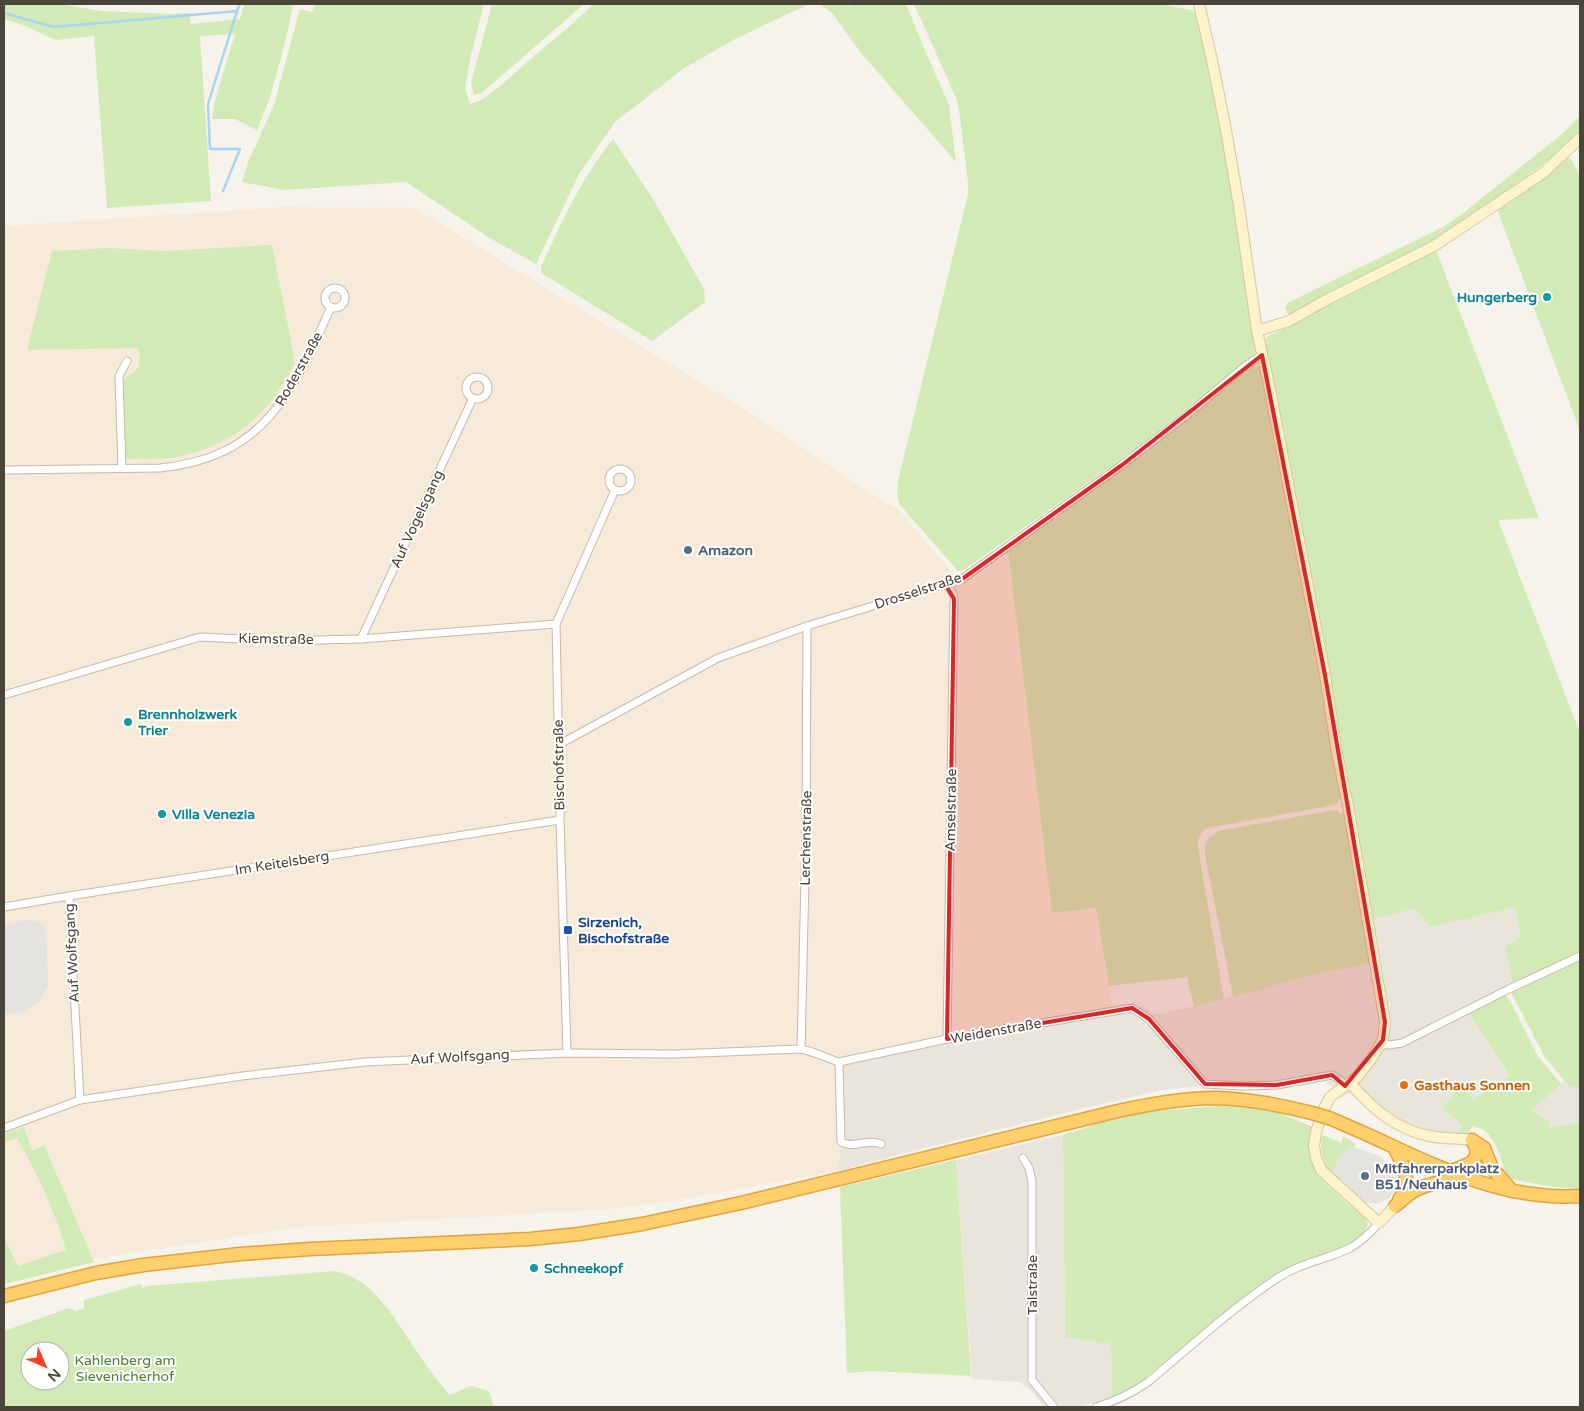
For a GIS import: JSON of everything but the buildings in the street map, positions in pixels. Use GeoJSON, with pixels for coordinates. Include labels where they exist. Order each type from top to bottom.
{"type":"FeatureCollection","features":[{"type":"Feature","properties":{"kind":"highway"},"geometry":{"type":"LineString","coordinates":[[4,1296],[96,1273],[143,1265],[240,1254],[530,1239],[579,1234],[642,1224],[741,1203],[1118,1111],[1172,1101],[1202,1099],[1230,1099],[1265,1103],[1312,1113],[1329,1118],[1467,1179],[1512,1191],[1580,1196]]}},
{"type":"Feature","properties":{"kind":"highway"},"geometry":{"type":"LineString","coordinates":[[1448,1172],[1469,1164],[1476,1159],[1477,1152],[1472,1140]]}},
{"type":"Feature","properties":{"kind":"highway"},"geometry":{"type":"LineString","coordinates":[[1472,1140],[1484,1148],[1494,1171],[1512,1191]]}},
{"type":"Feature","properties":{"kind":"highway"},"geometry":{"type":"LineString","coordinates":[[1394,1147],[1404,1168],[1407,1182],[1404,1192],[1395,1206]]}},
{"type":"Feature","properties":{"kind":"highway"},"geometry":{"type":"LineString","coordinates":[[1395,1206],[1410,1193],[1429,1185],[1467,1179]]}},
{"type":"Feature","properties":{"kind":"highway"},"geometry":{"type":"LineString","coordinates":[[4,1304],[34,1289]]}},
{"type":"Feature","properties":{"kind":"main road"},"geometry":{"type":"LineString","coordinates":[[1199,4],[1226,130],[1257,331],[1325,675],[1385,1022],[1383,1040],[1371,1059],[1348,1084],[1330,1098],[1322,1112],[1314,1146],[1321,1170],[1379,1223],[1395,1206]]}},
{"type":"Feature","properties":{"kind":"main road"},"geometry":{"type":"LineString","coordinates":[[1257,331],[1290,321],[1326,300],[1434,246],[1542,173],[1580,138]]}},
{"type":"Feature","properties":{"kind":"main road"},"geometry":{"type":"LineString","coordinates":[[1348,1084],[1376,1110],[1401,1127],[1429,1136],[1472,1140]]}},
{"type":"Feature","properties":{"kind":"street","name":"Roderstraße"},"geometry":{"type":"LineString","coordinates":[[4,470],[160,468],[190,463],[228,450],[244,440],[269,419],[285,398],[332,307]]}},
{"type":"Feature","properties":{"kind":"street","name":"Drosselstraße"},"geometry":{"type":"LineString","coordinates":[[560,744],[718,658],[807,626],[962,579],[1122,465],[1187,415],[1244,367],[1262,355]]}},
{"type":"Feature","properties":{"kind":"street"},"geometry":{"type":"LineString","coordinates":[[122,468],[119,376],[127,361]]}},
{"type":"Feature","properties":{"kind":"street","name":"Auf Vogelsgang"},"geometry":{"type":"LineString","coordinates":[[361,639],[472,398]]}},
{"type":"Feature","properties":{"kind":"street","name":"Bischofstraße"},"geometry":{"type":"LineString","coordinates":[[567,1053],[556,624],[615,490]]}},
{"type":"Feature","properties":{"kind":"street","name":"Amselstraße"},"geometry":{"type":"LineString","coordinates":[[945,584],[953,592],[954,599],[947,1039]]}},
{"type":"Feature","properties":{"kind":"street","name":"Kiemstraße"},"geometry":{"type":"LineString","coordinates":[[4,695],[200,637],[279,641],[361,639],[556,624]]}},
{"type":"Feature","properties":{"kind":"street","name":"Lerchenstraße"},"geometry":{"type":"LineString","coordinates":[[802,1049],[806,846],[807,626]]}},
{"type":"Feature","properties":{"kind":"street","name":"Im Keitelsberg"},"geometry":{"type":"LineString","coordinates":[[4,907],[560,820]]}},
{"type":"Feature","properties":{"kind":"street","name":"Auf Wolfsgang"},"geometry":{"type":"LineString","coordinates":[[69,896],[80,1100]]}},
{"type":"Feature","properties":{"kind":"street"},"geometry":{"type":"LineString","coordinates":[[1380,1044],[1402,1043],[1507,990],[1580,956]]}},
{"type":"Feature","properties":{"kind":"street","name":"Weidenstraße"},"geometry":{"type":"LineString","coordinates":[[839,1062],[947,1039],[1132,1008],[1149,1019],[1205,1084],[1277,1085],[1332,1075],[1348,1084]]}},
{"type":"Feature","properties":{"kind":"street","name":"Auf Wolfsgang"},"geometry":{"type":"LineString","coordinates":[[4,1128],[80,1100],[242,1076],[365,1062],[567,1053],[674,1054],[802,1049],[839,1062]]}},
{"type":"Feature","properties":{"kind":"street"},"geometry":{"type":"LineString","coordinates":[[839,1062],[841,1142],[847,1145],[870,1142],[881,1144]]}},
{"type":"Feature","properties":{"kind":"street","name":"Talstraße"},"geometry":{"type":"LineString","coordinates":[[1023,1158],[1029,1168],[1032,1181],[1032,1380],[1054,1407]]}},
{"type":"Feature","properties":{"kind":"street"},"geometry":{"type":"LineString","coordinates":[[1096,1407],[1123,1398],[1148,1382],[1251,1297],[1278,1278],[1303,1265],[1353,1247],[1379,1223]]}},
{"type":"Feature","properties":{"kind":"highlighted area"},"geometry":{"type":"Polygon","coordinates":[[[1262,355],[1325,675],[1385,1022],[1383,1040],[1345,1086],[1332,1075],[1277,1085],[1205,1084],[1149,1019],[1132,1008],[947,1039],[954,599],[945,584],[962,579],[1122,465],[1262,355]]]}},
{"type":"Feature","properties":{"kind":"shaded area"},"geometry":{"type":"Polygon","coordinates":[[[284,207],[415,208],[757,417],[886,503],[897,508],[952,572],[961,579],[1009,545],[1053,913],[1096,908],[1113,1011],[839,1062],[841,1142],[838,1171],[667,1202],[595,1210],[299,1227],[14,1271],[4,1275],[4,226],[284,207]]]}},
{"type":"Feature","properties":{"kind":"shaded area"},"geometry":{"type":"Polygon","coordinates":[[[1515,907],[1521,935],[1506,948],[1515,989],[1469,1013],[1510,1076],[1473,1099],[1462,1082],[1463,1125],[1457,1133],[1426,1131],[1409,1125],[1384,1112],[1360,1089],[1339,1098],[1325,1081],[1275,1089],[1200,1086],[1161,1090],[1084,1108],[838,1171],[841,1142],[839,1062],[947,1039],[1143,1006],[1155,1015],[1224,999],[1308,976],[1370,963],[1363,920],[1415,909],[1430,927],[1515,907]]]}},
{"type":"Feature","properties":{"kind":"shaded area"},"geometry":{"type":"Polygon","coordinates":[[[27,920],[38,921],[46,927],[48,987],[40,1000],[33,1006],[20,1013],[4,1014],[4,925],[27,920]]]}},
{"type":"Feature","properties":{"kind":"shaded area"},"geometry":{"type":"Polygon","coordinates":[[[1564,1081],[1568,1085],[1580,1088],[1580,1122],[1550,1128],[1531,1111],[1564,1081]]]}},
{"type":"Feature","properties":{"kind":"shaded area"},"geometry":{"type":"Polygon","coordinates":[[[1063,1135],[1065,1337],[1111,1344],[1112,1397],[1079,1407],[1044,1407],[1031,1390],[1020,1382],[972,1379],[956,1160],[1063,1135]]]}},
{"type":"Feature","properties":{"kind":"shaded area","name":"Mitfahrerparkplatz B51/Neuhaus"},"geometry":{"type":"Polygon","coordinates":[[[1354,1147],[1380,1156],[1393,1169],[1397,1178],[1397,1185],[1389,1198],[1376,1204],[1364,1202],[1336,1179],[1333,1174],[1335,1165],[1342,1153],[1354,1147]]]}},
{"type":"Feature","properties":{"kind":"green space"},"geometry":{"type":"Polygon","coordinates":[[[4,4],[60,4],[101,11],[190,13],[191,24],[240,19],[244,4],[293,4],[286,39],[270,97],[257,130],[235,119],[212,119],[215,100],[235,34],[200,36],[211,201],[107,208],[94,36],[56,40],[23,25],[4,19],[4,4]]]}},
{"type":"Feature","properties":{"kind":"green space"},"geometry":{"type":"Polygon","coordinates":[[[315,4],[484,4],[465,88],[470,104],[485,97],[502,84],[593,4],[806,4],[735,39],[683,69],[615,122],[579,174],[536,264],[488,237],[406,182],[284,190],[242,182],[249,160],[274,105],[300,9],[312,12],[315,4]]]}},
{"type":"Feature","properties":{"kind":"green space"},"geometry":{"type":"Polygon","coordinates":[[[492,4],[584,4],[491,85],[481,93],[474,95],[471,83],[492,4]]]}},
{"type":"Feature","properties":{"kind":"green space"},"geometry":{"type":"Polygon","coordinates":[[[820,4],[906,4],[949,105],[956,162],[862,54],[833,14],[820,4]]]}},
{"type":"Feature","properties":{"kind":"green space"},"geometry":{"type":"Polygon","coordinates":[[[914,4],[1158,4],[1192,10],[1198,17],[1215,95],[1258,347],[1256,353],[1135,450],[962,571],[958,571],[900,505],[897,496],[898,481],[968,194],[957,100],[914,4]]]}},
{"type":"Feature","properties":{"kind":"green space"},"geometry":{"type":"Polygon","coordinates":[[[1580,116],[1580,131],[1563,148],[1456,229],[1424,247],[1327,293],[1298,312],[1287,313],[1285,307],[1289,302],[1443,227],[1562,134],[1580,116]]]}},
{"type":"Feature","properties":{"kind":"green space"},"geometry":{"type":"Polygon","coordinates":[[[613,139],[653,199],[704,289],[705,302],[652,341],[541,273],[541,267],[573,201],[591,169],[613,139]]]}},
{"type":"Feature","properties":{"kind":"green space"},"geometry":{"type":"Polygon","coordinates":[[[1567,155],[1573,162],[1580,177],[1580,431],[1497,209],[1567,155]]]}},
{"type":"Feature","properties":{"kind":"green space"},"geometry":{"type":"Polygon","coordinates":[[[272,245],[295,362],[277,393],[256,418],[243,429],[213,446],[178,457],[128,459],[125,455],[123,383],[138,368],[139,348],[27,350],[52,251],[109,248],[163,251],[272,245]]]}},
{"type":"Feature","properties":{"kind":"green space"},"geometry":{"type":"Polygon","coordinates":[[[1436,250],[1539,518],[1498,520],[1580,733],[1580,952],[1513,983],[1505,948],[1521,935],[1515,907],[1430,927],[1415,909],[1371,919],[1265,347],[1265,339],[1270,335],[1289,327],[1313,312],[1436,250]]]}},
{"type":"Feature","properties":{"kind":"green space"},"geometry":{"type":"Polygon","coordinates":[[[1253,366],[1259,367],[1262,371],[1310,616],[1341,798],[1335,805],[1204,830],[1199,839],[1198,848],[1224,999],[1194,1006],[1187,977],[1109,986],[1096,908],[1052,913],[1008,549],[1091,492],[1171,432],[1253,366]]]}},
{"type":"Feature","properties":{"kind":"green space"},"geometry":{"type":"Polygon","coordinates":[[[1335,810],[1343,814],[1370,963],[1308,976],[1233,997],[1205,854],[1207,841],[1215,833],[1223,830],[1335,810]]]}},
{"type":"Feature","properties":{"kind":"green space"},"geometry":{"type":"Polygon","coordinates":[[[1580,958],[1580,1088],[1568,1085],[1544,1056],[1512,991],[1580,958]]]}},
{"type":"Feature","properties":{"kind":"green space"},"geometry":{"type":"Polygon","coordinates":[[[1502,995],[1507,997],[1511,1003],[1537,1055],[1561,1084],[1531,1111],[1548,1121],[1550,1128],[1580,1122],[1580,1189],[1561,1188],[1506,1177],[1498,1152],[1488,1134],[1483,1129],[1473,1126],[1468,1133],[1457,1133],[1463,1125],[1442,1109],[1462,1082],[1473,1099],[1510,1076],[1469,1013],[1502,995]]]}},
{"type":"Feature","properties":{"kind":"green space"},"geometry":{"type":"Polygon","coordinates":[[[1220,1106],[1253,1108],[1279,1113],[1311,1126],[1310,1149],[1312,1160],[1317,1170],[1331,1188],[1365,1218],[1368,1224],[1364,1232],[1357,1239],[1348,1244],[1293,1265],[1263,1282],[1136,1385],[1112,1397],[1111,1344],[1065,1337],[1063,1135],[1100,1123],[1152,1111],[1220,1106]]]}},
{"type":"Feature","properties":{"kind":"green space"},"geometry":{"type":"Polygon","coordinates":[[[24,1127],[32,1151],[44,1145],[94,1262],[4,1284],[4,1238],[18,1266],[66,1250],[45,1192],[17,1138],[4,1142],[4,1134],[24,1127]]]}},
{"type":"Feature","properties":{"kind":"green space"},"geometry":{"type":"Polygon","coordinates":[[[1322,1135],[1342,1143],[1343,1136],[1356,1144],[1340,1158],[1333,1174],[1329,1172],[1323,1158],[1321,1149],[1322,1135]]]}},
{"type":"Feature","properties":{"kind":"green space"},"geometry":{"type":"Polygon","coordinates":[[[956,1160],[971,1376],[871,1371],[847,1373],[840,1187],[956,1160]]]}},
{"type":"Feature","properties":{"kind":"green space","name":"Kahlenberg am Sievenicherhof"},"geometry":{"type":"Polygon","coordinates":[[[334,1271],[349,1275],[373,1292],[384,1304],[449,1395],[471,1386],[489,1391],[494,1407],[4,1407],[4,1331],[69,1308],[76,1311],[84,1308],[84,1300],[141,1284],[143,1289],[146,1286],[334,1271]]]}},
{"type":"Feature","properties":{"kind":"waterway"},"geometry":{"type":"LineString","coordinates":[[223,191],[240,149],[210,149],[208,104],[240,4]]}},
{"type":"Feature","properties":{"kind":"waterway"},"geometry":{"type":"LineString","coordinates":[[4,13],[54,27],[237,11]]}},
{"type":"Feature","properties":{"kind":"place","name":"Hungerberg"},"geometry":{"type":"Point","coordinates":[1547,297]}},
{"type":"Feature","properties":{"kind":"place","name":"Amazon"},"geometry":{"type":"Point","coordinates":[688,550]}},
{"type":"Feature","properties":{"kind":"place","name":"Brennholzwerk Trier"},"geometry":{"type":"Point","coordinates":[128,722]}},
{"type":"Feature","properties":{"kind":"place","name":"Villa Venezia"},"geometry":{"type":"Point","coordinates":[162,814]}},
{"type":"Feature","properties":{"kind":"place","name":"Sirzenich, Bischofstraße"},"geometry":{"type":"Point","coordinates":[568,930]}},
{"type":"Feature","properties":{"kind":"place","name":"Gasthaus Sonnen"},"geometry":{"type":"Point","coordinates":[1404,1085]}},
{"type":"Feature","properties":{"kind":"place","name":"Mitfahrerparkplatz B51/Neuhaus"},"geometry":{"type":"Point","coordinates":[1365,1176]}},
{"type":"Feature","properties":{"kind":"place","name":"Schneekopf"},"geometry":{"type":"Point","coordinates":[534,1268]}}]}
